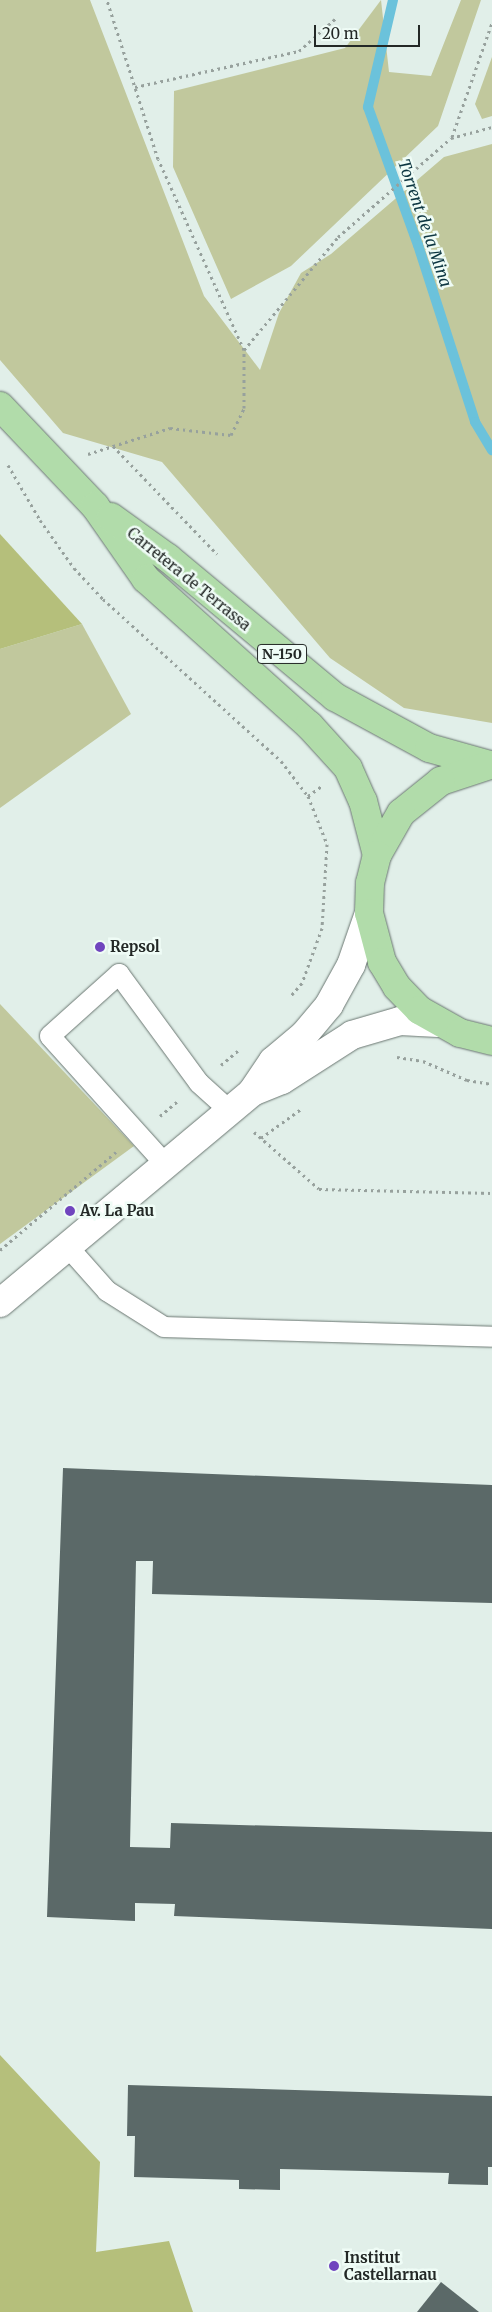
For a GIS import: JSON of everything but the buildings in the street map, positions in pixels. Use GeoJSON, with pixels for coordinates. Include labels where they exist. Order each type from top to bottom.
{"type":"FeatureCollection","features":[{"type":"Feature","properties":{"kind":"main road","name":"Carretera de Terrassa"},"geometry":{"type":"LineString","coordinates":[[0,406],[95,506],[146,579],[309,725],[348,768],[369,818],[377,855]]}},
{"type":"Feature","properties":{"kind":"main road","name":"Carretera de Terrassa"},"geometry":{"type":"LineString","coordinates":[[95,506],[168,558],[334,697],[429,748],[491,765]]}},
{"type":"Feature","properties":{"kind":"main road","name":"N-150"},"geometry":{"type":"LineString","coordinates":[[491,765],[441,781],[423,792],[401,813],[377,855],[370,883],[369,913],[382,962],[397,987],[419,1010],[438,1023],[460,1033],[492,1041]]}},
{"type":"Feature","properties":{"kind":"street"},"geometry":{"type":"LineString","coordinates":[[0,1303],[252,1092],[273,1061],[304,1035],[329,1005],[350,965],[369,913]]}},
{"type":"Feature","properties":{"kind":"street"},"geometry":{"type":"LineString","coordinates":[[252,1092],[282,1080],[352,1035],[400,1021],[438,1023]]}},
{"type":"Feature","properties":{"kind":"lane"},"geometry":{"type":"LineString","coordinates":[[166,1165],[50,1036],[119,974],[200,1083],[230,1111]]}},
{"type":"Feature","properties":{"kind":"lane"},"geometry":{"type":"LineString","coordinates":[[68,1246],[107,1291],[164,1327],[492,1337]]}},
{"type":"Feature","properties":{"kind":"path"},"geometry":{"type":"LineString","coordinates":[[54,464],[170,428],[230,436],[244,408],[244,350],[158,158],[107,0]]}},
{"type":"Feature","properties":{"kind":"path"},"geometry":{"type":"LineString","coordinates":[[135,87],[299,51],[337,17]]}},
{"type":"Feature","properties":{"kind":"path"},"geometry":{"type":"LineString","coordinates":[[451,138],[492,23]]}},
{"type":"Feature","properties":{"kind":"path"},"geometry":{"type":"LineString","coordinates":[[244,350],[338,237],[451,138],[492,127]]}},
{"type":"Feature","properties":{"kind":"path"},"geometry":{"type":"LineString","coordinates":[[113,446],[222,559]]}},
{"type":"Feature","properties":{"kind":"path"},"geometry":{"type":"LineString","coordinates":[[5,462],[16,474],[40,520],[74,568],[103,599],[281,761],[304,788],[319,816],[327,844],[322,928],[302,983],[289,998]]}},
{"type":"Feature","properties":{"kind":"path"},"geometry":{"type":"LineString","coordinates":[[0,1250],[244,1045]]}},
{"type":"Feature","properties":{"kind":"path"},"geometry":{"type":"LineString","coordinates":[[391,1056],[423,1061],[467,1080],[492,1084]]}},
{"type":"Feature","properties":{"kind":"path"},"geometry":{"type":"LineString","coordinates":[[261,1138],[308,1104]]}},
{"type":"Feature","properties":{"kind":"path"},"geometry":{"type":"LineString","coordinates":[[230,1111],[319,1188],[492,1193]]}},
{"type":"Feature","properties":{"kind":"green space"},"geometry":{"type":"Polygon","coordinates":[[[0,0],[90,0],[204,296],[260,370],[279,313],[301,273],[331,254],[444,157],[492,144],[492,723],[404,708],[330,658],[162,462],[63,433],[0,360],[0,0]]]}},
{"type":"Feature","properties":{"kind":"green space"},"geometry":{"type":"Polygon","coordinates":[[[381,0],[389,72],[431,76],[461,0],[481,0],[438,126],[291,266],[231,299],[173,167],[174,91],[345,48],[381,0]]]}},
{"type":"Feature","properties":{"kind":"green space"},"geometry":{"type":"Polygon","coordinates":[[[492,57],[492,116],[482,119],[475,104],[492,57]]]}},
{"type":"Feature","properties":{"kind":"green space"},"geometry":{"type":"Polygon","coordinates":[[[0,534],[82,624],[0,649],[0,534]]]}},
{"type":"Feature","properties":{"kind":"green space"},"geometry":{"type":"Polygon","coordinates":[[[82,624],[131,714],[0,808],[0,649],[82,624]]]}},
{"type":"Feature","properties":{"kind":"green space"},"geometry":{"type":"Polygon","coordinates":[[[0,1004],[134,1146],[0,1244],[0,1004]]]}},
{"type":"Feature","properties":{"kind":"green space"},"geometry":{"type":"Polygon","coordinates":[[[0,2055],[100,2162],[96,2252],[169,2241],[193,2312],[0,2312],[0,2055]]]}},
{"type":"Feature","properties":{"kind":"waterway","name":"Torrent de la Mina"},"geometry":{"type":"LineString","coordinates":[[393,0],[368,107],[418,245],[475,422],[492,450]]}},
{"type":"Feature","properties":{"kind":"place","name":"Repsol"},"geometry":{"type":"Point","coordinates":[100,947]}},
{"type":"Feature","properties":{"kind":"place","name":"Av. La Pau"},"geometry":{"type":"Point","coordinates":[70,1211]}},
{"type":"Feature","properties":{"kind":"place","name":"Institut Castellarnau"},"geometry":{"type":"Point","coordinates":[334,2266]}}]}
